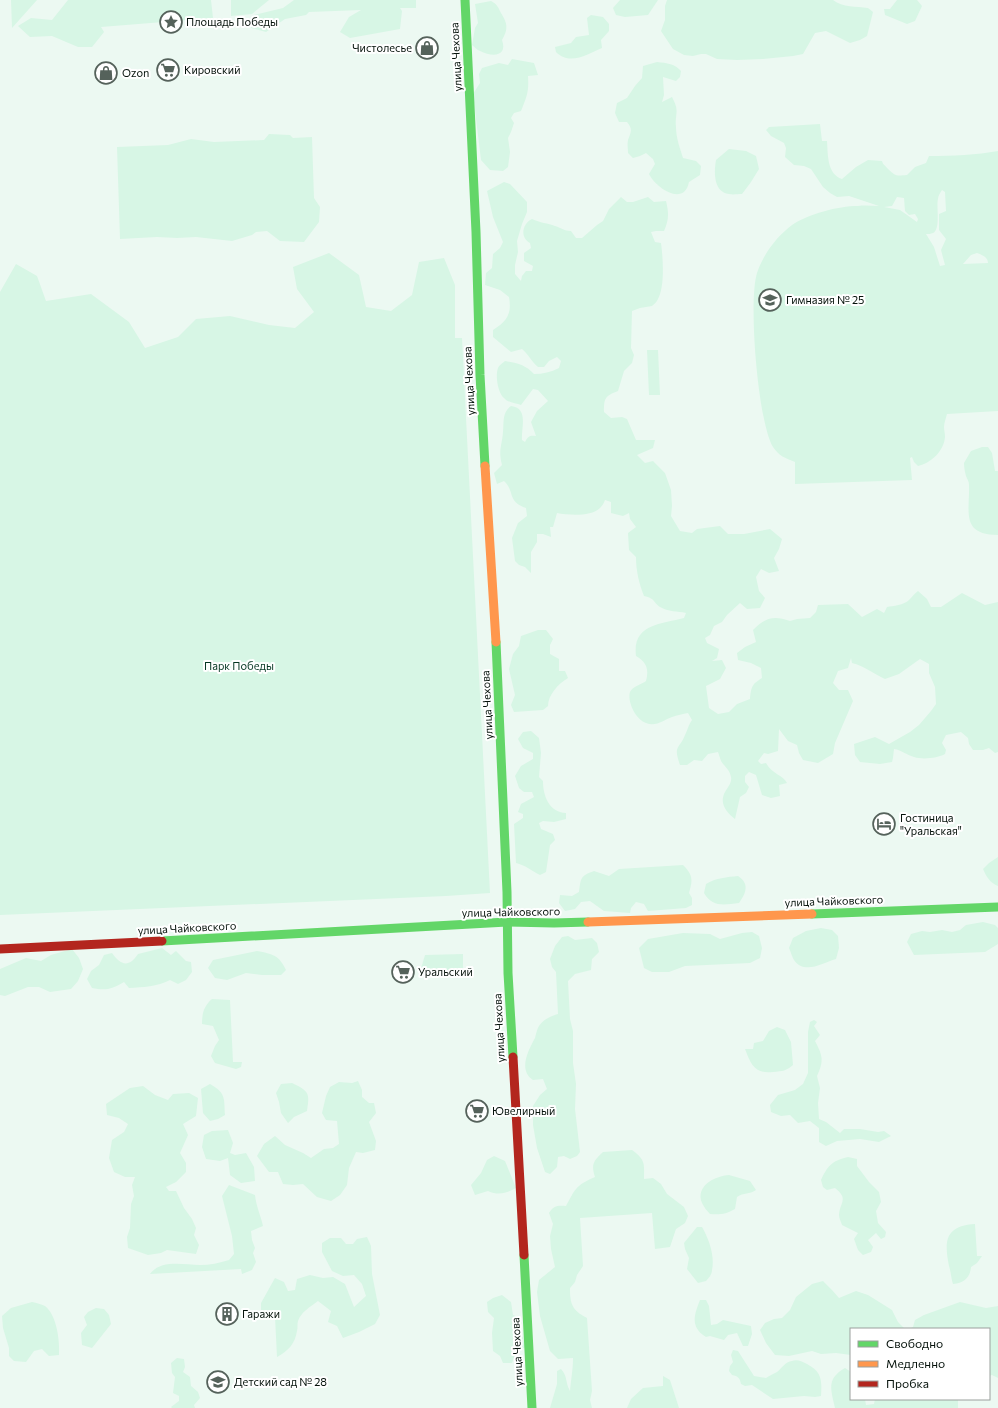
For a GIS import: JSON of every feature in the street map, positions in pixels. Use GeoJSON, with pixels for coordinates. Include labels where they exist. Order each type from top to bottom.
{"type":"FeatureCollection","features":[{"type":"Feature","properties":{"kind":"street","name":"улица Чехова"},"geometry":{"type":"LineString","coordinates":[[465,0],[476,232],[480,375],[499,700],[509,981],[532,1408]]}},
{"type":"Feature","properties":{"kind":"street","name":"улица Чайковского"},"geometry":{"type":"LineString","coordinates":[[0,949],[201,940],[507,922],[562,923],[998,907]]}},
{"type":"Feature","properties":{"kind":"green space"},"geometry":{"type":"Polygon","coordinates":[[[11,0],[37,0],[12,28],[11,0]]]}},
{"type":"Feature","properties":{"kind":"green space"},"geometry":{"type":"Polygon","coordinates":[[[68,0],[211,0],[213,18],[101,27],[104,32],[92,47],[78,47],[52,36],[30,37],[18,26],[31,18],[52,20],[68,0]]]}},
{"type":"Feature","properties":{"kind":"green space"},"geometry":{"type":"Polygon","coordinates":[[[231,0],[269,0],[252,14],[231,16],[231,0]]]}},
{"type":"Feature","properties":{"kind":"green space"},"geometry":{"type":"Polygon","coordinates":[[[294,0],[416,0],[416,8],[400,8],[402,11],[400,29],[350,38],[340,32],[349,17],[361,10],[309,12],[306,15],[285,19],[266,32],[251,28],[254,15],[283,8],[294,0]]]}},
{"type":"Feature","properties":{"kind":"green space"},"geometry":{"type":"Polygon","coordinates":[[[620,0],[658,0],[648,15],[625,17],[616,15],[613,8],[620,0]]]}},
{"type":"Feature","properties":{"kind":"green space"},"geometry":{"type":"Polygon","coordinates":[[[667,0],[833,0],[845,6],[868,8],[873,12],[867,36],[860,40],[850,43],[826,31],[815,33],[803,54],[763,59],[717,59],[706,54],[693,56],[684,55],[673,49],[661,31],[665,20],[665,6],[667,0]]]}},
{"type":"Feature","properties":{"kind":"green space"},"geometry":{"type":"Polygon","coordinates":[[[897,0],[917,0],[922,6],[915,21],[907,24],[885,15],[884,9],[890,9],[897,0]]]}},
{"type":"Feature","properties":{"kind":"green space"},"geometry":{"type":"Polygon","coordinates":[[[491,1],[498,7],[505,20],[506,26],[506,32],[502,40],[503,50],[501,53],[494,55],[479,51],[472,45],[475,28],[478,23],[475,4],[491,1]]]}},
{"type":"Feature","properties":{"kind":"green space"},"geometry":{"type":"Polygon","coordinates":[[[591,15],[603,17],[609,24],[609,31],[601,40],[602,48],[579,58],[567,58],[556,52],[555,47],[571,43],[576,37],[589,35],[587,18],[591,15]]]}},
{"type":"Feature","properties":{"kind":"green space"},"geometry":{"type":"Polygon","coordinates":[[[512,59],[534,63],[538,75],[528,76],[527,94],[521,111],[514,113],[511,118],[514,123],[508,138],[510,152],[508,167],[503,171],[490,170],[481,160],[473,94],[480,83],[479,74],[482,68],[499,63],[508,65],[512,59]]]}},
{"type":"Feature","properties":{"kind":"green space"},"geometry":{"type":"Polygon","coordinates":[[[657,62],[673,65],[681,71],[680,77],[676,81],[663,77],[664,95],[662,102],[672,97],[677,109],[677,135],[683,158],[696,161],[701,166],[700,175],[689,182],[686,189],[682,193],[670,193],[658,185],[649,174],[655,164],[653,159],[646,153],[633,158],[628,153],[628,140],[631,129],[627,122],[619,122],[615,113],[617,103],[627,98],[642,78],[643,66],[657,62]]]}},
{"type":"Feature","properties":{"kind":"green space"},"geometry":{"type":"Polygon","coordinates":[[[820,124],[822,141],[827,141],[828,158],[833,173],[842,179],[856,167],[868,160],[882,161],[884,165],[894,174],[907,175],[915,167],[926,163],[929,156],[964,155],[998,151],[998,411],[947,414],[944,425],[944,442],[936,456],[928,462],[918,466],[912,457],[910,458],[912,480],[795,484],[795,462],[780,455],[773,447],[763,413],[756,362],[754,334],[754,288],[760,266],[766,253],[775,241],[792,225],[806,217],[842,207],[879,206],[849,196],[837,197],[830,193],[823,187],[811,169],[804,166],[794,165],[785,157],[786,148],[784,143],[771,136],[766,130],[769,127],[820,124]],[[942,190],[938,197],[937,227],[933,233],[926,234],[934,247],[940,266],[945,265],[941,250],[946,239],[939,230],[939,214],[946,211],[945,192],[942,190]],[[897,197],[892,206],[884,207],[900,210],[917,222],[918,219],[915,214],[909,215],[905,211],[904,198],[897,197]],[[977,253],[971,255],[963,264],[988,263],[986,258],[977,253]]]}},
{"type":"Feature","properties":{"kind":"green space"},"geometry":{"type":"Polygon","coordinates":[[[269,134],[290,135],[293,138],[312,137],[314,198],[320,207],[319,222],[304,242],[280,241],[267,231],[256,232],[252,235],[232,241],[196,237],[120,239],[117,147],[168,145],[191,139],[214,142],[264,140],[269,134]]]}},
{"type":"Feature","properties":{"kind":"green space"},"geometry":{"type":"Polygon","coordinates":[[[729,149],[746,151],[756,156],[759,169],[742,194],[731,194],[724,192],[717,185],[715,175],[716,160],[729,149]]]}},
{"type":"Feature","properties":{"kind":"green space"},"geometry":{"type":"Polygon","coordinates":[[[504,182],[510,184],[527,202],[527,212],[517,241],[518,252],[515,265],[515,274],[521,281],[522,276],[526,271],[532,271],[533,266],[524,261],[524,253],[531,248],[530,243],[523,234],[526,224],[532,219],[571,231],[576,238],[582,238],[603,221],[609,209],[621,197],[627,202],[633,202],[648,197],[654,202],[666,201],[668,216],[664,231],[651,232],[655,242],[661,243],[663,272],[662,287],[657,301],[652,306],[632,311],[631,348],[634,355],[632,363],[624,371],[618,391],[610,394],[606,398],[604,412],[611,418],[622,417],[627,419],[636,440],[655,440],[653,448],[637,455],[645,463],[653,461],[665,473],[671,490],[671,516],[680,531],[692,533],[697,529],[720,526],[728,534],[744,534],[770,529],[782,539],[774,558],[779,571],[769,573],[761,569],[756,577],[759,591],[765,598],[760,608],[747,609],[740,603],[722,622],[714,626],[710,635],[705,638],[707,643],[719,649],[717,658],[712,661],[722,660],[726,668],[720,679],[706,686],[709,708],[718,714],[729,712],[737,704],[750,699],[753,686],[762,678],[761,668],[751,663],[738,660],[737,653],[756,642],[753,630],[765,620],[779,618],[790,621],[810,618],[816,612],[818,605],[848,604],[862,617],[877,609],[884,613],[887,607],[904,603],[918,591],[927,599],[931,607],[941,607],[962,593],[985,605],[998,602],[998,752],[995,753],[989,748],[983,750],[973,750],[969,744],[968,738],[961,732],[946,735],[942,743],[946,750],[945,754],[938,757],[918,758],[894,749],[892,762],[880,764],[860,762],[855,755],[854,744],[875,737],[889,744],[910,732],[919,725],[936,704],[935,687],[929,673],[929,664],[920,659],[899,674],[885,679],[852,663],[851,658],[848,668],[838,671],[833,683],[839,690],[848,690],[853,701],[835,743],[833,754],[818,763],[803,760],[797,745],[788,741],[779,729],[778,751],[768,754],[764,753],[758,761],[761,764],[766,763],[771,770],[783,778],[787,783],[779,785],[780,796],[771,798],[762,795],[756,775],[749,772],[745,776],[745,782],[749,787],[746,793],[740,797],[735,819],[726,810],[723,804],[723,796],[730,783],[731,777],[721,761],[718,752],[708,754],[702,761],[694,760],[687,765],[680,765],[677,751],[692,720],[688,713],[674,716],[660,723],[653,724],[642,721],[636,715],[631,705],[629,696],[630,692],[635,687],[646,681],[647,677],[645,664],[636,656],[636,645],[639,637],[643,631],[650,627],[684,618],[686,613],[663,609],[652,599],[644,596],[638,577],[636,557],[629,550],[628,533],[636,527],[630,519],[629,513],[623,516],[611,513],[611,502],[605,500],[600,508],[591,513],[573,515],[557,513],[553,527],[550,527],[551,537],[543,534],[537,534],[537,542],[531,552],[531,573],[515,561],[512,538],[518,523],[527,516],[526,508],[516,503],[504,481],[497,484],[494,473],[502,465],[500,452],[503,437],[504,418],[506,411],[511,406],[520,410],[523,419],[522,440],[525,442],[529,436],[536,436],[531,422],[537,411],[548,401],[538,390],[533,389],[521,405],[506,400],[502,396],[499,388],[497,371],[499,366],[505,361],[528,368],[534,374],[544,373],[559,368],[561,361],[557,357],[549,361],[544,367],[538,367],[522,349],[511,352],[493,337],[493,330],[505,320],[509,313],[510,303],[509,297],[500,290],[485,285],[486,273],[492,268],[493,254],[500,248],[503,242],[493,217],[487,191],[504,182]]]}},
{"type":"Feature","properties":{"kind":"green space","name":"Парк Победы"},"geometry":{"type":"Polygon","coordinates":[[[329,253],[359,275],[366,307],[391,311],[412,295],[419,262],[444,258],[455,285],[455,338],[462,338],[490,893],[0,915],[0,292],[16,264],[37,276],[46,301],[91,294],[129,322],[145,348],[178,337],[196,319],[230,316],[269,325],[295,328],[314,312],[297,289],[293,267],[329,253]]]}},
{"type":"Feature","properties":{"kind":"green space"},"geometry":{"type":"Polygon","coordinates":[[[647,350],[658,350],[660,395],[649,395],[647,350]]]}},
{"type":"Feature","properties":{"kind":"green space"},"geometry":{"type":"Polygon","coordinates":[[[982,447],[988,447],[992,453],[995,471],[998,471],[998,535],[986,534],[978,531],[972,526],[970,520],[969,484],[965,473],[964,463],[971,451],[982,447]]]}},
{"type":"Feature","properties":{"kind":"green space"},"geometry":{"type":"Polygon","coordinates":[[[538,630],[546,630],[553,639],[550,645],[550,654],[559,659],[559,671],[565,671],[568,678],[554,690],[548,702],[548,706],[543,710],[514,712],[511,705],[515,695],[509,669],[513,654],[519,646],[521,636],[538,630]]]}},
{"type":"Feature","properties":{"kind":"green space"},"geometry":{"type":"Polygon","coordinates":[[[531,731],[539,738],[541,753],[539,777],[543,781],[544,792],[548,802],[555,810],[566,813],[566,819],[554,822],[543,821],[539,823],[541,829],[553,834],[555,840],[550,845],[546,872],[540,875],[516,863],[514,824],[523,818],[523,814],[518,812],[521,804],[534,797],[532,792],[524,792],[519,788],[515,776],[521,766],[533,759],[533,753],[523,748],[518,739],[523,732],[531,731]]]}},
{"type":"Feature","properties":{"kind":"green space"},"geometry":{"type":"Polygon","coordinates":[[[998,857],[998,886],[989,879],[983,869],[998,857]]]}},
{"type":"Feature","properties":{"kind":"green space"},"geometry":{"type":"Polygon","coordinates":[[[683,865],[689,872],[691,878],[689,893],[692,898],[692,905],[686,908],[648,911],[644,904],[636,902],[631,908],[630,913],[604,911],[590,901],[581,902],[575,909],[565,911],[559,903],[560,895],[572,896],[579,892],[582,878],[586,874],[594,871],[609,876],[619,869],[683,865]]]}},
{"type":"Feature","properties":{"kind":"green space"},"geometry":{"type":"Polygon","coordinates":[[[738,876],[744,882],[746,889],[739,903],[714,903],[707,898],[704,893],[706,884],[714,880],[738,876]]]}},
{"type":"Feature","properties":{"kind":"green space"},"geometry":{"type":"Polygon","coordinates":[[[983,922],[995,925],[998,928],[998,944],[985,952],[914,955],[907,942],[911,934],[922,931],[930,932],[942,930],[952,932],[960,930],[966,925],[983,922]]]}},
{"type":"Feature","properties":{"kind":"green space"},"geometry":{"type":"Polygon","coordinates":[[[821,928],[832,930],[838,936],[839,948],[836,959],[814,967],[803,967],[793,959],[789,948],[793,938],[806,931],[821,928]]]}},
{"type":"Feature","properties":{"kind":"green space"},"geometry":{"type":"Polygon","coordinates":[[[752,932],[759,936],[762,948],[760,958],[750,963],[685,966],[669,972],[652,972],[644,968],[639,948],[648,939],[683,933],[710,934],[720,939],[752,932]]]}},
{"type":"Feature","properties":{"kind":"green space"},"geometry":{"type":"Polygon","coordinates":[[[568,936],[575,940],[592,938],[597,943],[599,952],[592,959],[591,970],[575,974],[568,981],[570,1019],[573,1031],[573,1063],[576,1084],[575,1109],[580,1152],[577,1156],[570,1159],[564,1156],[558,1157],[557,1167],[550,1174],[545,1172],[537,1148],[533,1125],[533,1106],[540,1095],[547,1089],[543,1079],[533,1080],[528,1076],[525,1066],[527,1054],[539,1026],[543,1021],[558,1014],[556,972],[552,967],[550,959],[555,946],[562,937],[568,936]]]}},
{"type":"Feature","properties":{"kind":"green space"},"geometry":{"type":"Polygon","coordinates":[[[162,948],[171,955],[176,951],[186,961],[191,962],[192,972],[186,980],[178,984],[170,980],[145,987],[129,988],[124,982],[112,988],[101,989],[92,988],[87,979],[91,971],[99,965],[104,955],[112,953],[121,962],[127,963],[131,962],[138,954],[162,948]]]}},
{"type":"Feature","properties":{"kind":"green space"},"geometry":{"type":"Polygon","coordinates":[[[72,949],[79,958],[83,969],[78,981],[71,989],[50,992],[39,987],[28,987],[5,996],[0,995],[0,969],[26,958],[41,961],[51,955],[72,949]]]}},
{"type":"Feature","properties":{"kind":"green space"},"geometry":{"type":"Polygon","coordinates":[[[257,951],[275,956],[281,961],[286,970],[281,975],[246,973],[227,980],[215,978],[208,968],[213,960],[257,951]]]}},
{"type":"Feature","properties":{"kind":"green space"},"geometry":{"type":"Polygon","coordinates":[[[463,954],[463,971],[420,972],[425,955],[463,954]]]}},
{"type":"Feature","properties":{"kind":"green space"},"geometry":{"type":"Polygon","coordinates":[[[212,999],[230,1000],[233,1062],[242,1062],[241,1067],[236,1069],[215,1063],[211,1056],[219,1040],[213,1026],[202,1024],[202,1016],[207,1004],[212,999]]]}},
{"type":"Feature","properties":{"kind":"green space"},"geometry":{"type":"Polygon","coordinates":[[[814,1020],[817,1022],[814,1026],[820,1035],[815,1041],[822,1058],[817,1076],[820,1088],[818,1103],[819,1119],[826,1122],[840,1133],[844,1129],[860,1129],[878,1132],[884,1131],[891,1136],[879,1142],[860,1139],[837,1141],[826,1146],[819,1142],[819,1128],[810,1121],[798,1123],[790,1115],[781,1116],[771,1112],[770,1105],[778,1095],[795,1090],[803,1084],[808,1073],[808,1032],[810,1022],[814,1020]]]}},
{"type":"Feature","properties":{"kind":"green space"},"geometry":{"type":"Polygon","coordinates":[[[777,1027],[785,1030],[791,1042],[793,1065],[782,1071],[762,1072],[754,1067],[749,1060],[745,1049],[753,1049],[754,1043],[763,1041],[769,1031],[777,1027]]]}},
{"type":"Feature","properties":{"kind":"green space"},"geometry":{"type":"Polygon","coordinates":[[[358,1081],[362,1090],[362,1097],[369,1103],[374,1103],[376,1113],[369,1122],[376,1141],[375,1150],[363,1153],[356,1152],[349,1168],[347,1185],[340,1195],[331,1201],[317,1197],[303,1184],[283,1184],[278,1172],[269,1172],[257,1156],[264,1144],[275,1136],[285,1145],[311,1158],[324,1149],[333,1148],[339,1144],[337,1121],[326,1120],[322,1113],[326,1096],[330,1087],[339,1082],[352,1083],[358,1081]]]}},
{"type":"Feature","properties":{"kind":"green space"},"geometry":{"type":"Polygon","coordinates":[[[292,1083],[302,1088],[307,1093],[308,1105],[307,1111],[294,1117],[288,1123],[281,1113],[276,1093],[281,1084],[292,1083]]]}},
{"type":"Feature","properties":{"kind":"green space"},"geometry":{"type":"Polygon","coordinates":[[[210,1084],[222,1093],[225,1115],[210,1121],[203,1113],[201,1089],[210,1084]]]}},
{"type":"Feature","properties":{"kind":"green space"},"geometry":{"type":"Polygon","coordinates":[[[143,1086],[155,1095],[168,1100],[173,1094],[189,1093],[198,1098],[196,1116],[183,1124],[188,1135],[180,1153],[186,1163],[186,1172],[176,1182],[166,1187],[169,1191],[176,1191],[184,1208],[192,1219],[196,1228],[194,1235],[199,1245],[196,1254],[167,1250],[161,1253],[148,1255],[128,1248],[127,1237],[130,1228],[131,1204],[134,1196],[132,1185],[135,1177],[125,1177],[114,1172],[109,1158],[112,1140],[124,1132],[128,1124],[119,1118],[107,1115],[106,1104],[130,1088],[143,1086]]]}},
{"type":"Feature","properties":{"kind":"green space"},"geometry":{"type":"Polygon","coordinates":[[[228,1130],[233,1143],[230,1153],[235,1155],[246,1153],[254,1167],[255,1181],[241,1183],[230,1175],[228,1158],[220,1161],[206,1159],[202,1147],[204,1135],[212,1131],[228,1130]]]}},
{"type":"Feature","properties":{"kind":"green space"},"geometry":{"type":"Polygon","coordinates":[[[632,1150],[642,1160],[644,1179],[653,1178],[661,1184],[667,1194],[684,1207],[688,1216],[685,1223],[676,1229],[670,1247],[655,1249],[652,1213],[580,1218],[583,1266],[577,1275],[575,1282],[570,1288],[570,1294],[571,1302],[575,1309],[587,1318],[592,1391],[590,1400],[592,1408],[550,1408],[557,1384],[557,1371],[561,1369],[563,1372],[570,1391],[573,1358],[558,1359],[550,1351],[540,1316],[537,1292],[539,1280],[555,1267],[550,1236],[553,1224],[549,1213],[556,1206],[566,1206],[580,1185],[595,1177],[593,1166],[597,1158],[603,1152],[632,1150]]]}},
{"type":"Feature","properties":{"kind":"green space"},"geometry":{"type":"Polygon","coordinates":[[[494,1156],[505,1161],[516,1188],[503,1193],[488,1191],[475,1195],[471,1185],[481,1173],[487,1160],[494,1156]]]}},
{"type":"Feature","properties":{"kind":"green space"},"geometry":{"type":"Polygon","coordinates":[[[848,1157],[857,1159],[857,1166],[879,1192],[881,1202],[876,1211],[878,1223],[886,1232],[885,1237],[881,1239],[876,1233],[868,1240],[873,1247],[871,1252],[863,1255],[858,1250],[854,1239],[858,1233],[842,1225],[840,1220],[839,1215],[843,1201],[842,1195],[835,1188],[827,1190],[823,1187],[821,1180],[831,1164],[848,1157]]]}},
{"type":"Feature","properties":{"kind":"green space"},"geometry":{"type":"Polygon","coordinates":[[[729,1175],[750,1181],[756,1190],[737,1197],[735,1209],[723,1214],[710,1214],[702,1203],[701,1192],[712,1180],[729,1175]]]}},
{"type":"Feature","properties":{"kind":"green space"},"geometry":{"type":"Polygon","coordinates":[[[229,1185],[255,1195],[263,1226],[251,1231],[255,1248],[253,1253],[256,1262],[252,1270],[242,1274],[241,1269],[150,1274],[160,1266],[173,1264],[204,1265],[229,1260],[234,1254],[232,1236],[222,1196],[229,1185]]]}},
{"type":"Feature","properties":{"kind":"green space"},"geometry":{"type":"Polygon","coordinates":[[[975,1224],[977,1256],[982,1256],[977,1263],[971,1267],[966,1279],[953,1284],[947,1257],[947,1242],[949,1236],[958,1228],[965,1225],[975,1224]]]}},
{"type":"Feature","properties":{"kind":"green space"},"geometry":{"type":"Polygon","coordinates":[[[697,1227],[702,1227],[705,1232],[711,1248],[713,1259],[710,1276],[706,1281],[698,1283],[687,1269],[689,1258],[684,1243],[697,1227]]]}},
{"type":"Feature","properties":{"kind":"green space"},"geometry":{"type":"Polygon","coordinates":[[[367,1237],[371,1246],[372,1274],[380,1315],[375,1324],[343,1338],[337,1326],[328,1322],[331,1311],[318,1301],[301,1315],[298,1321],[296,1336],[293,1343],[288,1350],[277,1357],[275,1317],[261,1318],[261,1303],[275,1278],[284,1282],[288,1291],[295,1290],[297,1279],[310,1275],[323,1278],[333,1277],[345,1284],[354,1307],[366,1296],[362,1284],[354,1275],[343,1276],[332,1271],[322,1252],[322,1243],[330,1238],[341,1238],[346,1244],[353,1244],[357,1239],[367,1237]]]}},
{"type":"Feature","properties":{"kind":"green space"},"geometry":{"type":"Polygon","coordinates":[[[823,1281],[839,1298],[856,1291],[868,1295],[892,1310],[898,1322],[904,1328],[850,1328],[850,1355],[836,1353],[821,1354],[812,1351],[789,1356],[775,1355],[766,1343],[760,1330],[765,1323],[774,1319],[782,1318],[790,1310],[796,1297],[812,1284],[823,1281]]]}},
{"type":"Feature","properties":{"kind":"green space"},"geometry":{"type":"Polygon","coordinates":[[[502,1295],[511,1302],[513,1315],[518,1317],[525,1347],[515,1355],[512,1363],[503,1363],[500,1356],[493,1351],[492,1333],[494,1318],[488,1312],[487,1302],[502,1295]]]}},
{"type":"Feature","properties":{"kind":"green space"},"geometry":{"type":"Polygon","coordinates":[[[700,1300],[706,1300],[709,1306],[711,1325],[717,1324],[723,1320],[751,1326],[752,1334],[748,1346],[743,1346],[737,1333],[728,1335],[724,1340],[710,1336],[706,1337],[701,1333],[695,1325],[696,1311],[700,1300]]]}},
{"type":"Feature","properties":{"kind":"green space"},"geometry":{"type":"Polygon","coordinates":[[[32,1302],[45,1306],[49,1310],[57,1329],[59,1355],[49,1356],[42,1349],[34,1351],[26,1362],[14,1361],[9,1356],[9,1348],[3,1328],[2,1316],[11,1308],[32,1302]]]}},
{"type":"Feature","properties":{"kind":"green space"},"geometry":{"type":"Polygon","coordinates":[[[960,1302],[986,1308],[998,1306],[998,1378],[992,1375],[990,1376],[990,1328],[911,1328],[913,1327],[915,1320],[924,1315],[960,1302]]]}},
{"type":"Feature","properties":{"kind":"green space"},"geometry":{"type":"Polygon","coordinates":[[[96,1308],[104,1309],[109,1315],[111,1324],[92,1348],[82,1345],[81,1333],[87,1325],[84,1317],[88,1312],[96,1308]]]}},
{"type":"Feature","properties":{"kind":"green space"},"geometry":{"type":"Polygon","coordinates":[[[733,1350],[738,1351],[754,1376],[766,1378],[777,1372],[787,1363],[794,1360],[807,1364],[816,1370],[820,1377],[821,1396],[773,1399],[752,1385],[745,1386],[741,1384],[740,1380],[729,1371],[733,1362],[731,1355],[733,1350]]]}},
{"type":"Feature","properties":{"kind":"green space"},"geometry":{"type":"Polygon","coordinates":[[[177,1358],[184,1359],[185,1367],[183,1372],[190,1377],[191,1386],[198,1392],[200,1398],[194,1405],[195,1408],[171,1407],[179,1401],[179,1396],[173,1393],[175,1377],[172,1373],[171,1363],[177,1358]]]}},
{"type":"Feature","properties":{"kind":"green space"},"geometry":{"type":"Polygon","coordinates":[[[845,1368],[850,1371],[850,1400],[865,1400],[866,1405],[874,1404],[875,1400],[958,1400],[958,1408],[835,1408],[831,1385],[832,1380],[845,1368]]]}},
{"type":"Feature","properties":{"kind":"green space"},"geometry":{"type":"Polygon","coordinates":[[[663,1376],[670,1380],[679,1408],[627,1408],[631,1399],[643,1388],[663,1386],[663,1376]]]}},
{"type":"Feature","properties":{"kind":"traffic: fast"},"geometry":{"type":"LineString","coordinates":[[465,0],[485,466]]}},
{"type":"Feature","properties":{"kind":"traffic: fast"},"geometry":{"type":"LineString","coordinates":[[496,642],[507,892],[508,973],[513,1057]]}},
{"type":"Feature","properties":{"kind":"traffic: fast"},"geometry":{"type":"LineString","coordinates":[[812,914],[998,907]]}},
{"type":"Feature","properties":{"kind":"traffic: fast"},"geometry":{"type":"LineString","coordinates":[[162,941],[507,922],[588,922]]}},
{"type":"Feature","properties":{"kind":"traffic: fast"},"geometry":{"type":"LineString","coordinates":[[524,1255],[532,1408]]}},
{"type":"Feature","properties":{"kind":"traffic: slow"},"geometry":{"type":"LineString","coordinates":[[485,466],[496,642]]}},
{"type":"Feature","properties":{"kind":"traffic: slow"},"geometry":{"type":"LineString","coordinates":[[588,922],[812,914]]}},
{"type":"Feature","properties":{"kind":"traffic: jam"},"geometry":{"type":"LineString","coordinates":[[0,949],[162,941]]}},
{"type":"Feature","properties":{"kind":"traffic: jam"},"geometry":{"type":"LineString","coordinates":[[513,1057],[524,1255]]}},
{"type":"Feature","properties":{"kind":"place","name":"Площадь Победы"},"geometry":{"type":"Point","coordinates":[171,22]}},
{"type":"Feature","properties":{"kind":"place","name":"Чистолесье"},"geometry":{"type":"Point","coordinates":[427,48]}},
{"type":"Feature","properties":{"kind":"place","name":"Кировский"},"geometry":{"type":"Point","coordinates":[168,70]}},
{"type":"Feature","properties":{"kind":"place","name":"Ozon"},"geometry":{"type":"Point","coordinates":[106,73]}},
{"type":"Feature","properties":{"kind":"place","name":"Гимназия № 25"},"geometry":{"type":"Point","coordinates":[770,300]}},
{"type":"Feature","properties":{"kind":"place","name":"Гостиница \"Уральская\""},"geometry":{"type":"Point","coordinates":[884,824]}},
{"type":"Feature","properties":{"kind":"place","name":"Уральский"},"geometry":{"type":"Point","coordinates":[403,972]}},
{"type":"Feature","properties":{"kind":"place","name":"Ювелирный"},"geometry":{"type":"Point","coordinates":[477,1111]}},
{"type":"Feature","properties":{"kind":"place","name":"Гаражи"},"geometry":{"type":"Point","coordinates":[227,1314]}},
{"type":"Feature","properties":{"kind":"place","name":"Детский сад № 28"},"geometry":{"type":"Point","coordinates":[218,1382]}}]}
